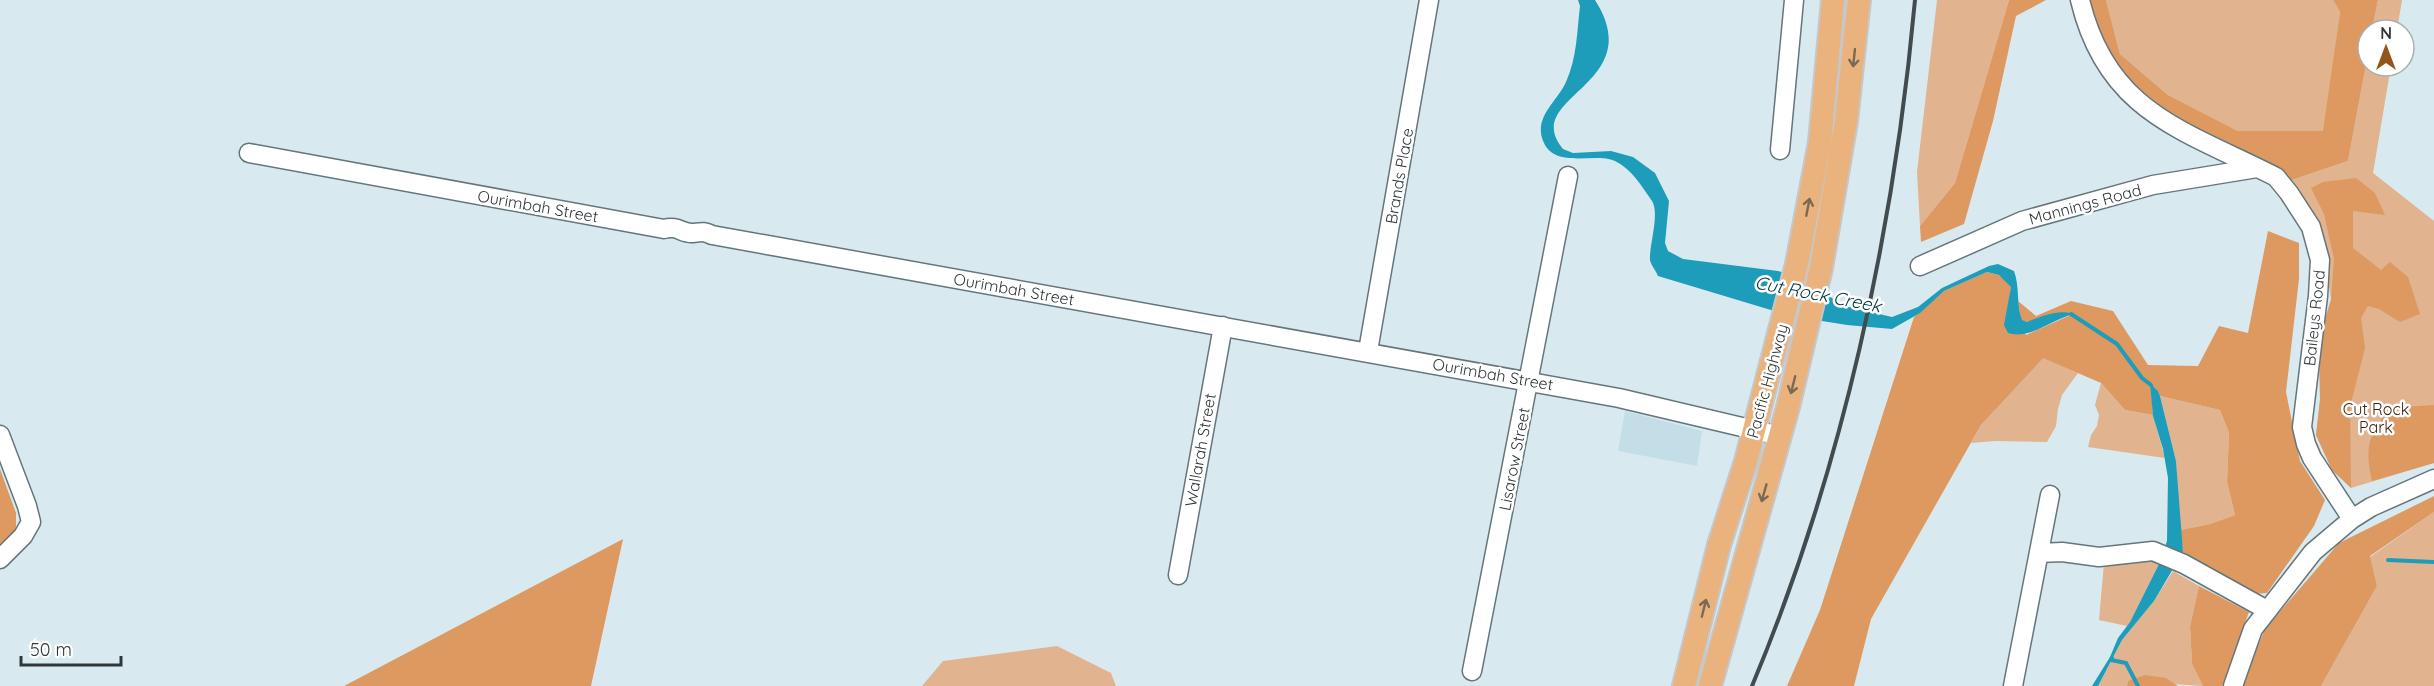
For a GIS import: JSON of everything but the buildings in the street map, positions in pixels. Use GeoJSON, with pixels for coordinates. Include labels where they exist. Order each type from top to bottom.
{"type":"FeatureCollection","features":[{"type":"Feature","properties":{"kind":"main road","name":"Pacific Highway"},"geometry":{"type":"LineString","coordinates":[[1684,686],[1719,545],[1754,429],[1797,264],[1820,142],[1833,0]]}},
{"type":"Feature","properties":{"kind":"main road","name":"Pacific Highway"},"geometry":{"type":"LineString","coordinates":[[1710,686],[1780,436],[1821,268],[1845,131],[1859,0]]}},
{"type":"Feature","properties":{"kind":"street","name":"Brands Place"},"geometry":{"type":"LineString","coordinates":[[1368,351],[1430,0]]}},
{"type":"Feature","properties":{"kind":"street"},"geometry":{"type":"LineString","coordinates":[[1780,150],[1794,0]]}},
{"type":"Feature","properties":{"kind":"street","name":"Baileys Road"},"geometry":{"type":"LineString","coordinates":[[2080,0],[2085,23],[2106,66],[2131,97],[2158,118],[2276,177],[2311,227],[2320,260],[2318,296],[2302,427],[2313,458],[2352,519]]}},
{"type":"Feature","properties":{"kind":"street","name":"Ourimbah Street"},"geometry":{"type":"LineString","coordinates":[[249,153],[664,229],[677,227],[690,232],[704,231],[712,235],[1368,351],[1619,398],[1780,436]]}},
{"type":"Feature","properties":{"kind":"street","name":"Mannings Road"},"geometry":{"type":"LineString","coordinates":[[1920,266],[2022,221],[2153,185],[2257,168]]}},
{"type":"Feature","properties":{"kind":"street","name":"Lisarow Street"},"geometry":{"type":"LineString","coordinates":[[1472,671],[1568,176]]}},
{"type":"Feature","properties":{"kind":"street","name":"Wallarah Street"},"geometry":{"type":"LineString","coordinates":[[1178,575],[1223,326]]}},
{"type":"Feature","properties":{"kind":"street"},"geometry":{"type":"LineString","coordinates":[[0,435],[31,522],[23,536],[0,558]]}},
{"type":"Feature","properties":{"kind":"street"},"geometry":{"type":"LineString","coordinates":[[2233,686],[2253,629],[2313,552],[2352,519],[2390,498],[2434,479]]}},
{"type":"Feature","properties":{"kind":"street"},"geometry":{"type":"LineString","coordinates":[[2013,686],[2050,495]]}},
{"type":"Feature","properties":{"kind":"street"},"geometry":{"type":"LineString","coordinates":[[2039,553],[2062,552],[2099,557],[2153,551],[2184,564],[2267,610]]}},
{"type":"Feature","properties":{"kind":"shaded area"},"geometry":{"type":"Polygon","coordinates":[[[2009,0],[2046,0],[2016,16],[1993,121],[1964,224],[1921,242],[1920,226],[1955,183],[2009,0]]]}},
{"type":"Feature","properties":{"kind":"shaded area"},"geometry":{"type":"Polygon","coordinates":[[[2087,0],[2106,0],[2120,54],[2168,95],[2238,131],[2323,131],[2340,12],[2333,0],[2378,0],[2374,18],[2356,18],[2356,78],[2364,78],[2348,161],[2286,182],[2162,111],[2115,69],[2093,25],[2087,0]]]}},
{"type":"Feature","properties":{"kind":"shaded area"},"geometry":{"type":"Polygon","coordinates":[[[2356,178],[2375,193],[2385,215],[2353,211],[2353,248],[2381,270],[2390,262],[2408,277],[2420,314],[2400,322],[2379,309],[2368,306],[2361,318],[2365,348],[2350,407],[2351,488],[2332,470],[2316,435],[2320,400],[2319,339],[2331,300],[2334,259],[2324,214],[2311,188],[2323,182],[2356,178]]]}},
{"type":"Feature","properties":{"kind":"shaded area"},"geometry":{"type":"Polygon","coordinates":[[[2268,231],[2299,243],[2299,279],[2286,392],[2300,461],[2325,500],[2314,526],[2267,593],[2254,594],[2183,552],[2180,530],[2210,524],[2235,515],[2227,482],[2229,433],[2220,410],[2160,396],[2151,384],[2153,415],[2125,410],[2101,383],[2043,358],[1981,425],[1871,619],[1854,686],[1787,686],[1820,610],[1914,317],[1944,291],[1987,272],[1999,275],[2011,287],[2009,305],[2026,335],[2073,314],[2027,322],[2021,320],[2018,301],[2036,316],[2071,301],[2113,311],[2148,365],[2198,366],[2219,326],[2248,333],[2268,231]]]}},
{"type":"Feature","properties":{"kind":"shaded area"},"geometry":{"type":"Polygon","coordinates":[[[2434,405],[2434,463],[2372,481],[2368,459],[2370,442],[2377,426],[2390,408],[2434,405]]]}},
{"type":"Feature","properties":{"kind":"shaded area"},"geometry":{"type":"Polygon","coordinates":[[[1625,411],[1702,431],[1697,466],[1618,451],[1625,411]]]}},
{"type":"Feature","properties":{"kind":"shaded area"},"geometry":{"type":"Polygon","coordinates":[[[0,469],[16,513],[16,532],[0,546],[0,469]]]}},
{"type":"Feature","properties":{"kind":"shaded area"},"geometry":{"type":"Polygon","coordinates":[[[2434,496],[2434,512],[2370,556],[2377,586],[2321,686],[2241,686],[2265,629],[2339,543],[2434,496]]]}},
{"type":"Feature","properties":{"kind":"shaded area"},"geometry":{"type":"Polygon","coordinates":[[[623,539],[591,686],[344,686],[623,539]]]}},
{"type":"Feature","properties":{"kind":"shaded area"},"geometry":{"type":"Polygon","coordinates":[[[2199,586],[2249,612],[2222,686],[2203,686],[2192,664],[2190,626],[2199,586]]]}},
{"type":"Feature","properties":{"kind":"shaded area"},"geometry":{"type":"Polygon","coordinates":[[[2145,675],[2166,678],[2178,686],[2127,686],[2128,681],[2145,675]]]}},
{"type":"Feature","properties":{"kind":"green space"},"geometry":{"type":"Polygon","coordinates":[[[1937,0],[2009,0],[1955,183],[1920,226],[1917,172],[1937,0]]]}},
{"type":"Feature","properties":{"kind":"green space"},"geometry":{"type":"Polygon","coordinates":[[[2106,0],[2333,0],[2340,12],[2324,131],[2238,131],[2168,95],[2120,54],[2106,0]]]}},
{"type":"Feature","properties":{"kind":"green space"},"geometry":{"type":"Polygon","coordinates":[[[2378,0],[2402,0],[2399,18],[2374,18],[2378,0]]]}},
{"type":"Feature","properties":{"kind":"green space","name":"Cut Rock Park"},"geometry":{"type":"Polygon","coordinates":[[[2364,78],[2389,78],[2373,173],[2434,221],[2434,463],[2351,488],[2332,470],[2316,435],[2320,400],[2319,339],[2331,299],[2318,221],[2286,182],[2348,161],[2364,78]]]}},
{"type":"Feature","properties":{"kind":"green space"},"geometry":{"type":"Polygon","coordinates":[[[2043,357],[2078,373],[2062,395],[2056,426],[2047,442],[1971,443],[1981,425],[2043,357]]]}},
{"type":"Feature","properties":{"kind":"green space"},"geometry":{"type":"Polygon","coordinates":[[[2101,383],[2125,410],[2153,415],[2165,458],[2088,447],[2091,435],[2097,426],[2099,415],[2095,405],[2101,383]]]}},
{"type":"Feature","properties":{"kind":"green space"},"geometry":{"type":"Polygon","coordinates":[[[2160,396],[2220,410],[2229,433],[2227,482],[2235,515],[2210,524],[2180,530],[2176,461],[2160,396]]]}},
{"type":"Feature","properties":{"kind":"green space"},"geometry":{"type":"Polygon","coordinates":[[[2434,512],[2434,686],[2321,686],[2377,586],[2370,557],[2434,512]]]}},
{"type":"Feature","properties":{"kind":"green space"},"geometry":{"type":"Polygon","coordinates":[[[2160,562],[2127,626],[2099,620],[2104,563],[2160,562]]]}},
{"type":"Feature","properties":{"kind":"green space"},"geometry":{"type":"Polygon","coordinates":[[[2173,571],[2199,586],[2190,626],[2192,664],[2203,686],[2128,681],[2127,686],[2098,686],[2122,640],[2154,601],[2173,571]]]}},
{"type":"Feature","properties":{"kind":"green space"},"geometry":{"type":"Polygon","coordinates":[[[1057,646],[1111,673],[1116,686],[922,686],[943,661],[1057,646]]]}},
{"type":"Feature","properties":{"kind":"water"},"geometry":{"type":"Polygon","coordinates":[[[1578,0],[1595,0],[1608,29],[1607,52],[1597,71],[1557,115],[1554,131],[1563,149],[1573,153],[1611,151],[1633,157],[1655,173],[1669,201],[1665,243],[1668,251],[1683,259],[1778,271],[1796,276],[1845,306],[1892,317],[1918,307],[1942,288],[1998,264],[2014,271],[2022,320],[2027,322],[2056,313],[2074,314],[2024,334],[2008,333],[2004,325],[2011,287],[1999,275],[1987,272],[1944,291],[1920,313],[1892,329],[1791,316],[1658,276],[1650,260],[1655,221],[1654,207],[1636,179],[1615,161],[1557,156],[1544,143],[1541,134],[1543,118],[1566,82],[1572,64],[1580,6],[1578,0]]]}},
{"type":"Feature","properties":{"kind":"water"},"geometry":{"type":"Polygon","coordinates":[[[2150,383],[2160,396],[2176,461],[2183,552],[2154,601],[2122,640],[2098,686],[2092,686],[2110,657],[2118,638],[2130,622],[2159,564],[2167,541],[2168,478],[2163,449],[2153,416],[2150,383]]]}},
{"type":"Feature","properties":{"kind":"waterway","name":"Cut Rock Creek"},"geometry":{"type":"LineString","coordinates":[[2071,314],[2117,344],[2142,378],[2151,385]]}},
{"type":"Feature","properties":{"kind":"waterway"},"geometry":{"type":"LineString","coordinates":[[2388,560],[2434,562]]}},
{"type":"Feature","properties":{"kind":"waterway","name":"Cut Rock Creek"},"geometry":{"type":"LineString","coordinates":[[2112,658],[2111,660],[2126,663],[2138,686]]}},
{"type":"Feature","properties":{"kind":"railway"},"geometry":{"type":"LineString","coordinates":[[1752,686],[1784,604],[1812,521],[1838,436],[1859,349],[1878,262],[1893,175],[1906,87],[1915,0]]}}]}
